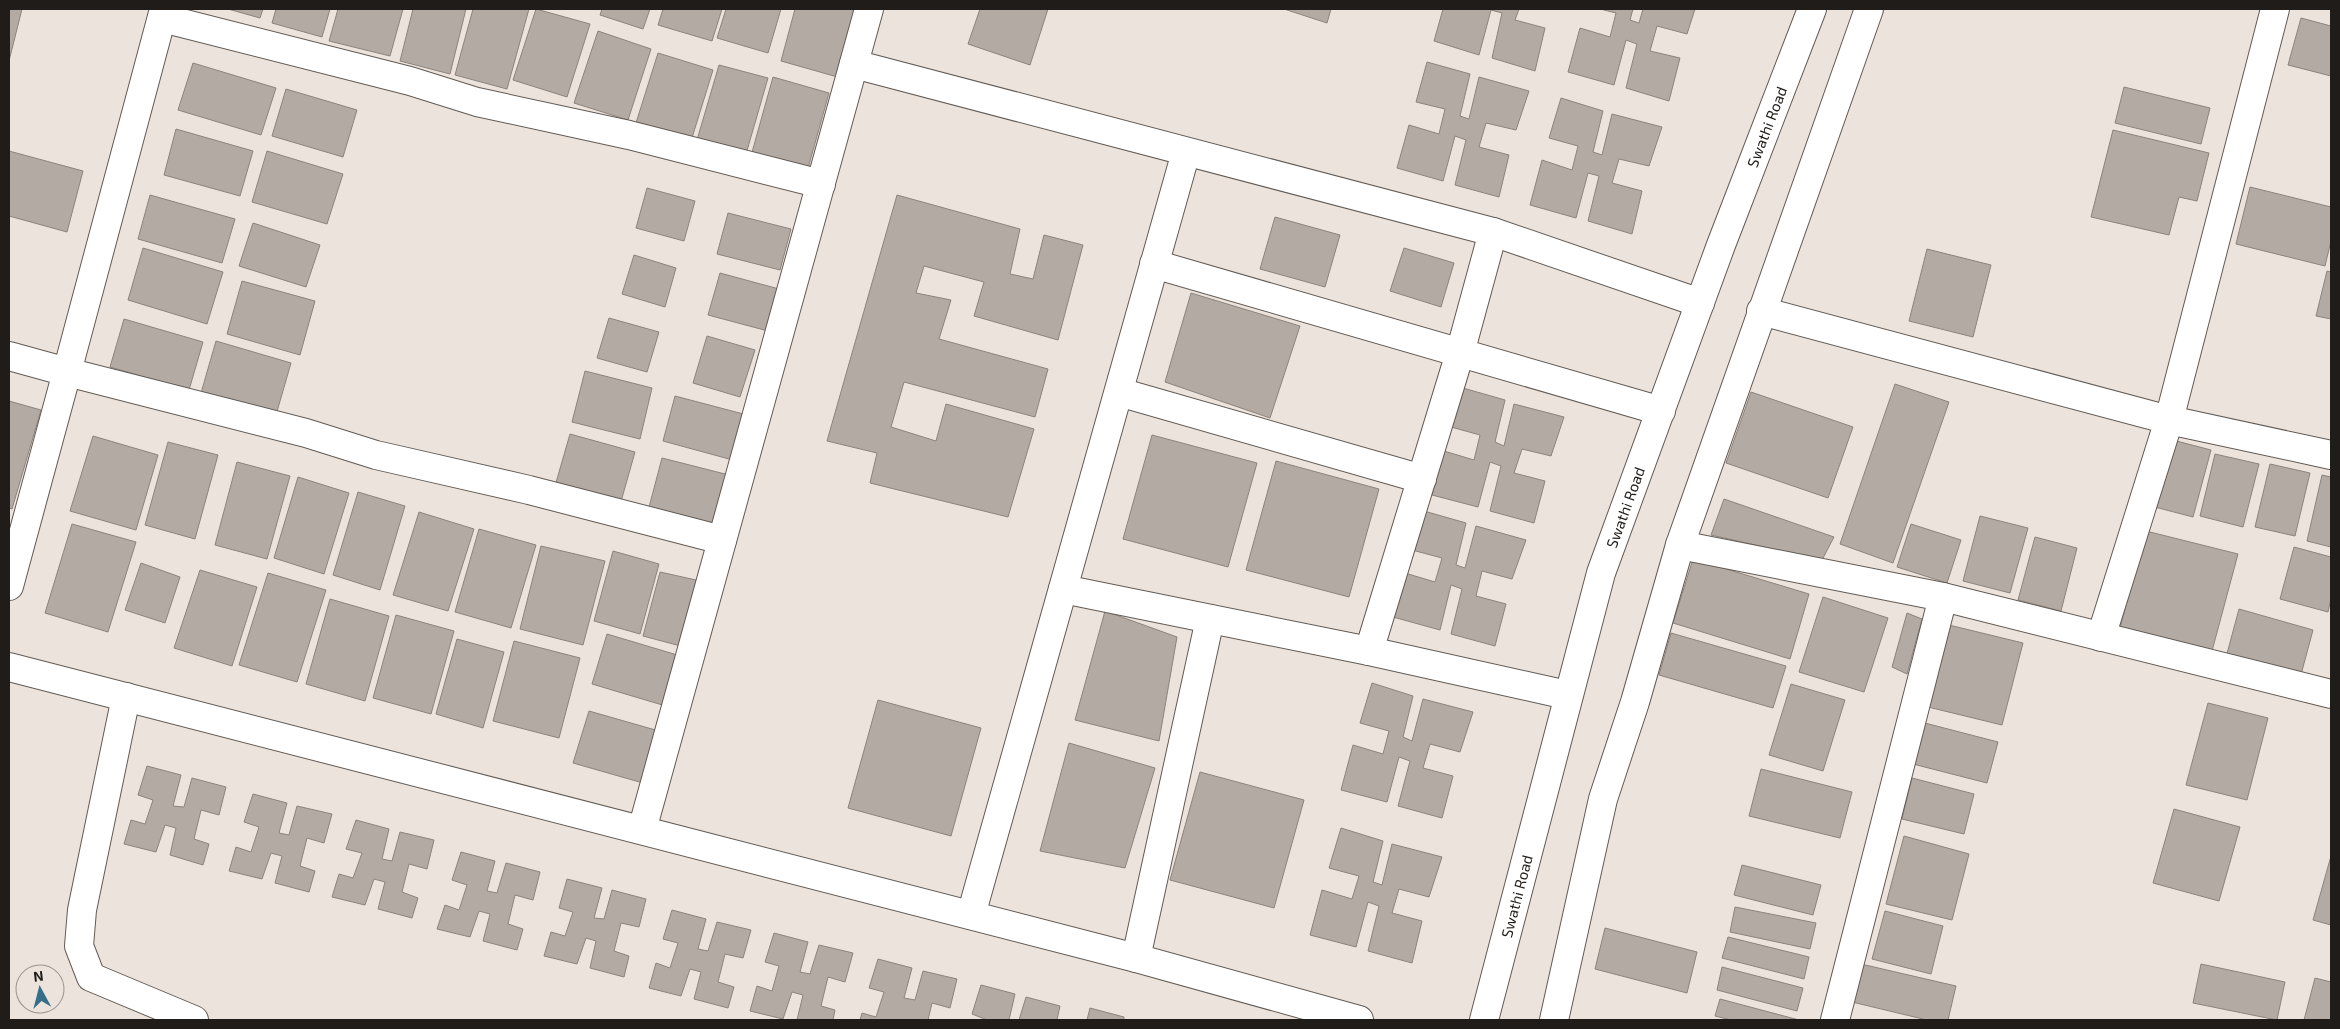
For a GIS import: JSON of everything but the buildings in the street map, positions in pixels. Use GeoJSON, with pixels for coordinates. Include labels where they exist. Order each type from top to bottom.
{"type":"FeatureCollection","features":[{"type":"Feature","properties":{"kind":"street"},"geometry":{"type":"LineString","coordinates":[[642,830],[869,9]]}},
{"type":"Feature","properties":{"kind":"street","name":"Swathi Road"},"geometry":{"type":"LineString","coordinates":[[1484,1020],[1601,573],[1700,303],[1812,9]]}},
{"type":"Feature","properties":{"kind":"street"},"geometry":{"type":"LineString","coordinates":[[1554,1020],[1603,799],[1635,702],[1680,545],[1869,9]]}},
{"type":"Feature","properties":{"kind":"street"},"geometry":{"type":"LineString","coordinates":[[2100,637],[2169,420],[2275,9]]}},
{"type":"Feature","properties":{"kind":"street"},"geometry":{"type":"LineString","coordinates":[[9,586],[163,14],[410,81],[477,102],[629,135],[821,184]]}},
{"type":"Feature","properties":{"kind":"street"},"geometry":{"type":"LineString","coordinates":[[854,64],[1493,232],[1700,303]]}},
{"type":"Feature","properties":{"kind":"street"},"geometry":{"type":"LineString","coordinates":[[971,915],[1186,152]]}},
{"type":"Feature","properties":{"kind":"street"},"geometry":{"type":"LineString","coordinates":[[1369,651],[1460,353],[1493,232]]}},
{"type":"Feature","properties":{"kind":"street"},"geometry":{"type":"LineString","coordinates":[[1154,264],[1661,411]]}},
{"type":"Feature","properties":{"kind":"street"},"geometry":{"type":"LineString","coordinates":[[1761,311],[2169,420],[2331,455]]}},
{"type":"Feature","properties":{"kind":"street"},"geometry":{"type":"LineString","coordinates":[[9,356],[306,433],[376,455],[530,490],[722,540]]}},
{"type":"Feature","properties":{"kind":"street"},"geometry":{"type":"LineString","coordinates":[[1119,392],[1422,479]]}},
{"type":"Feature","properties":{"kind":"street"},"geometry":{"type":"LineString","coordinates":[[1680,545],[1942,597],[2331,694]]}},
{"type":"Feature","properties":{"kind":"street"},"geometry":{"type":"LineString","coordinates":[[1063,589],[1369,651],[1568,695]]}},
{"type":"Feature","properties":{"kind":"street"},"geometry":{"type":"LineString","coordinates":[[1836,1020],[1942,597]]}},
{"type":"Feature","properties":{"kind":"street"},"geometry":{"type":"LineString","coordinates":[[1136,958],[1210,619]]}},
{"type":"Feature","properties":{"kind":"street"},"geometry":{"type":"LineString","coordinates":[[9,667],[1136,958],[1358,1020]]}},
{"type":"Feature","properties":{"kind":"street"},"geometry":{"type":"LineString","coordinates":[[126,697],[82,910],[80,946],[92,977],[194,1020]]}}]}
